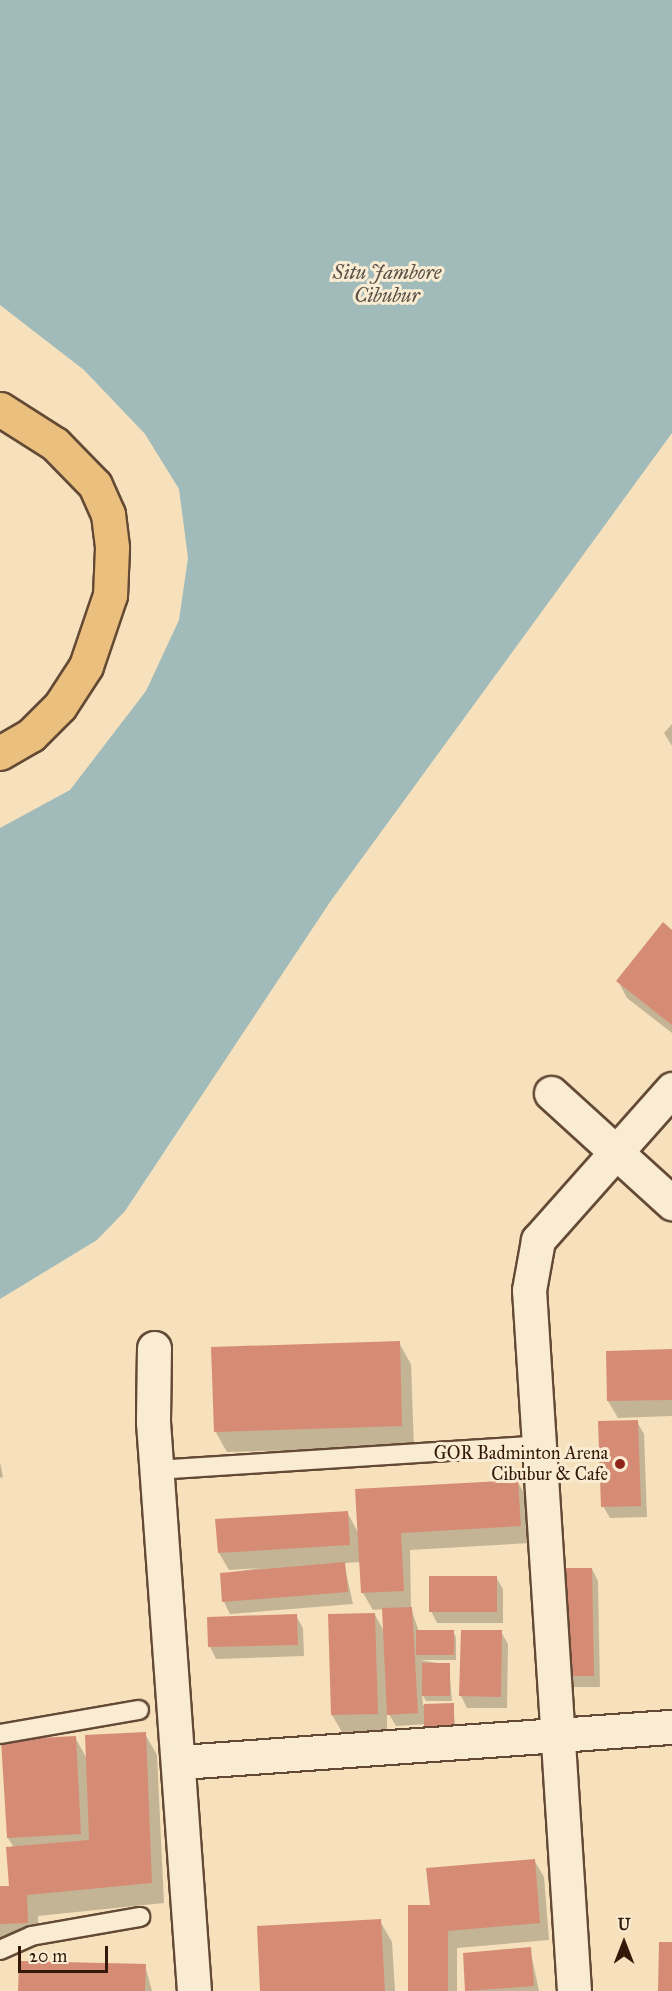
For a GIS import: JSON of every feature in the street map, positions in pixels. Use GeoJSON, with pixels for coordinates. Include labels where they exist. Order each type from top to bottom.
{"type":"FeatureCollection","features":[{"type":"Feature","properties":{"kind":"highway"},"geometry":{"type":"LineString","coordinates":[[0,409],[55,444],[95,485],[108,514],[112,548],[110,595],[86,666],[60,706],[31,735],[0,753]]}},
{"type":"Feature","properties":{"kind":"street"},"geometry":{"type":"LineString","coordinates":[[574,1991],[529,1290],[538,1240],[615,1147],[672,1089]]}},
{"type":"Feature","properties":{"kind":"street"},"geometry":{"type":"LineString","coordinates":[[551,1094],[615,1147],[672,1203]]}},
{"type":"Feature","properties":{"kind":"street"},"geometry":{"type":"LineString","coordinates":[[154,1348],[157,1470],[181,1762],[194,1991]]}},
{"type":"Feature","properties":{"kind":"street"},"geometry":{"type":"LineString","coordinates":[[181,1762],[559,1733],[672,1727]]}},
{"type":"Feature","properties":{"kind":"lane"},"geometry":{"type":"LineString","coordinates":[[157,1470],[540,1445]]}},
{"type":"Feature","properties":{"kind":"lane"},"geometry":{"type":"LineString","coordinates":[[0,1734],[140,1710]]}},
{"type":"Feature","properties":{"kind":"lane"},"geometry":{"type":"LineString","coordinates":[[0,1950],[31,1936],[140,1917]]}},
{"type":"Feature","properties":{"kind":"water","name":"Situ Jambore Cibubur"},"geometry":{"type":"Polygon","coordinates":[[[0,0],[672,0],[672,433],[330,902],[125,1211],[97,1240],[0,1299],[0,828],[70,790],[146,691],[179,620],[188,558],[179,489],[145,434],[84,370],[0,305],[0,0]]]}},
{"type":"Feature","properties":{"kind":"building"},"geometry":{"type":"Polygon","coordinates":[[[663,922],[672,930],[672,1025],[616,981],[663,922]]]}},
{"type":"Feature","properties":{"kind":"building"},"geometry":{"type":"Polygon","coordinates":[[[400,1341],[402,1426],[214,1432],[211,1347],[400,1341]]]}},
{"type":"Feature","properties":{"kind":"building"},"geometry":{"type":"Polygon","coordinates":[[[672,1349],[672,1400],[607,1401],[606,1351],[672,1349]]]}},
{"type":"Feature","properties":{"kind":"building","name":"GOR Badminton Arena Cibubur & Cafe"},"geometry":{"type":"Polygon","coordinates":[[[638,1420],[641,1506],[601,1507],[598,1421],[638,1420]]]}},
{"type":"Feature","properties":{"kind":"building"},"geometry":{"type":"Polygon","coordinates":[[[518,1480],[521,1526],[401,1533],[404,1591],[361,1593],[355,1489],[518,1480]]]}},
{"type":"Feature","properties":{"kind":"building"},"geometry":{"type":"Polygon","coordinates":[[[348,1511],[350,1545],[218,1553],[215,1519],[348,1511]]]}},
{"type":"Feature","properties":{"kind":"building"},"geometry":{"type":"Polygon","coordinates":[[[345,1562],[348,1592],[222,1602],[220,1573],[345,1562]]]}},
{"type":"Feature","properties":{"kind":"building"},"geometry":{"type":"Polygon","coordinates":[[[557,1568],[592,1568],[594,1676],[559,1676],[557,1568]]]}},
{"type":"Feature","properties":{"kind":"building"},"geometry":{"type":"Polygon","coordinates":[[[429,1576],[497,1576],[497,1612],[429,1612],[429,1576]]]}},
{"type":"Feature","properties":{"kind":"building"},"geometry":{"type":"Polygon","coordinates":[[[412,1607],[418,1713],[387,1715],[382,1608],[412,1607]]]}},
{"type":"Feature","properties":{"kind":"building"},"geometry":{"type":"Polygon","coordinates":[[[375,1613],[378,1714],[331,1715],[328,1614],[375,1613]]]}},
{"type":"Feature","properties":{"kind":"building"},"geometry":{"type":"Polygon","coordinates":[[[297,1614],[298,1645],[208,1647],[207,1617],[297,1614]]]}},
{"type":"Feature","properties":{"kind":"building"},"geometry":{"type":"Polygon","coordinates":[[[416,1630],[454,1630],[454,1655],[416,1655],[416,1630]]]}},
{"type":"Feature","properties":{"kind":"building"},"geometry":{"type":"Polygon","coordinates":[[[461,1630],[502,1630],[501,1697],[459,1696],[461,1630]]]}},
{"type":"Feature","properties":{"kind":"building"},"geometry":{"type":"Polygon","coordinates":[[[422,1663],[450,1663],[450,1696],[422,1696],[422,1663]]]}},
{"type":"Feature","properties":{"kind":"building"},"geometry":{"type":"Polygon","coordinates":[[[454,1703],[454,1727],[424,1728],[424,1704],[454,1703]]]}},
{"type":"Feature","properties":{"kind":"building"},"geometry":{"type":"Polygon","coordinates":[[[146,1732],[152,1883],[27,1895],[28,1923],[0,1924],[0,1886],[9,1886],[6,1847],[89,1840],[85,1735],[146,1732]]]}},
{"type":"Feature","properties":{"kind":"building"},"geometry":{"type":"Polygon","coordinates":[[[76,1736],[81,1834],[7,1838],[1,1740],[76,1736]]]}},
{"type":"Feature","properties":{"kind":"building"},"geometry":{"type":"Polygon","coordinates":[[[535,1859],[540,1923],[448,1931],[448,1991],[408,1991],[408,1905],[430,1905],[426,1868],[535,1859]]]}},
{"type":"Feature","properties":{"kind":"building"},"geometry":{"type":"Polygon","coordinates":[[[381,1919],[385,1991],[260,1991],[257,1926],[381,1919]]]}},
{"type":"Feature","properties":{"kind":"building"},"geometry":{"type":"Polygon","coordinates":[[[659,1942],[672,1942],[672,1991],[658,1991],[659,1942]]]}},
{"type":"Feature","properties":{"kind":"building"},"geometry":{"type":"Polygon","coordinates":[[[531,1947],[534,1986],[465,1991],[463,1953],[531,1947]]]}},
{"type":"Feature","properties":{"kind":"building"},"geometry":{"type":"Polygon","coordinates":[[[19,1961],[146,1964],[145,1991],[18,1991],[19,1961]]]}},
{"type":"Feature","properties":{"kind":"place","name":"GOR Badminton Arena Cibubur & Cafe"},"geometry":{"type":"Point","coordinates":[620,1464]}}]}
